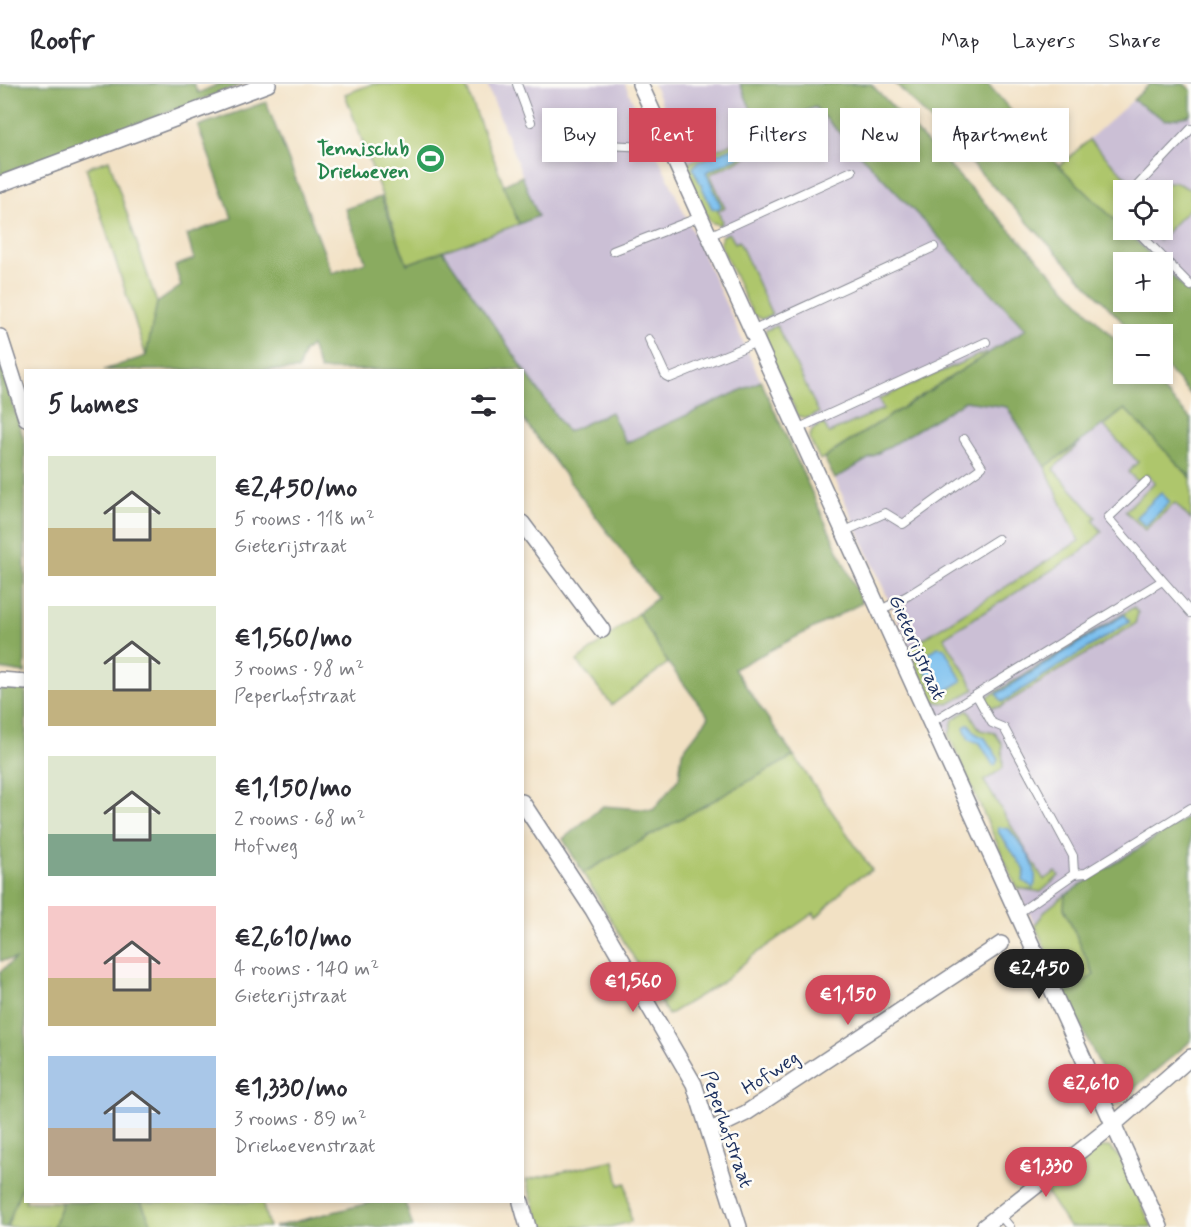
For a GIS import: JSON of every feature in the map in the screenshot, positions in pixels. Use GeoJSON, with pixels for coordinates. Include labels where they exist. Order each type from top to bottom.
{"type":"FeatureCollection","features":[{"type":"Feature","properties":{"kind":"street"},"geometry":{"type":"LineString","coordinates":[[0,184],[268,84]]}},
{"type":"Feature","properties":{"kind":"street","name":"Gieterijstraat"},"geometry":{"type":"LineString","coordinates":[[640,84],[651,108]]}},
{"type":"Feature","properties":{"kind":"street","name":"Gieterijstraat"},"geometry":{"type":"LineString","coordinates":[[676,162],[1160,1227]]}},
{"type":"Feature","properties":{"kind":"street"},"geometry":{"type":"LineString","coordinates":[[0,337],[24,412]]}},
{"type":"Feature","properties":{"kind":"street"},"geometry":{"type":"LineString","coordinates":[[524,526],[602,630]]}},
{"type":"Feature","properties":{"kind":"street"},"geometry":{"type":"LineString","coordinates":[[0,680],[24,682]]}},
{"type":"Feature","properties":{"kind":"street","name":"Peperhofstraat"},"geometry":{"type":"LineString","coordinates":[[524,805],[593,910],[693,1084],[739,1227]]}},
{"type":"Feature","properties":{"kind":"street","name":"Hofweg"},"geometry":{"type":"LineString","coordinates":[[709,1131],[746,1113],[1000,944]]}},
{"type":"Feature","properties":{"kind":"street"},"geometry":{"type":"LineString","coordinates":[[984,1227],[1113,1125],[1191,1057]]}},
{"type":"Feature","properties":{"kind":"street"},"geometry":{"type":"LineString","coordinates":[[521,1203],[528,1227]]}},
{"type":"Feature","properties":{"kind":"lane"},"geometry":{"type":"LineString","coordinates":[[517,84],[531,122]]}},
{"type":"Feature","properties":{"kind":"lane"},"geometry":{"type":"LineString","coordinates":[[1143,180],[1191,129]]}},
{"type":"Feature","properties":{"kind":"lane"},"geometry":{"type":"LineString","coordinates":[[709,236],[852,171]]}},
{"type":"Feature","properties":{"kind":"lane"},"geometry":{"type":"LineString","coordinates":[[613,251],[700,217]]}},
{"type":"Feature","properties":{"kind":"lane"},"geometry":{"type":"LineString","coordinates":[[1146,240],[1191,286]]}},
{"type":"Feature","properties":{"kind":"lane"},"geometry":{"type":"LineString","coordinates":[[649,339],[666,376],[670,378],[934,247]]}},
{"type":"Feature","properties":{"kind":"lane"},"geometry":{"type":"LineString","coordinates":[[796,429],[986,342]]}},
{"type":"Feature","properties":{"kind":"lane"},"geometry":{"type":"LineString","coordinates":[[843,532],[885,513],[903,524],[982,467],[964,440]]}},
{"type":"Feature","properties":{"kind":"lane"},"geometry":{"type":"LineString","coordinates":[[1146,482],[1108,518],[1191,613]]}},
{"type":"Feature","properties":{"kind":"lane"},"geometry":{"type":"LineString","coordinates":[[879,610],[909,595],[998,539]]}},
{"type":"Feature","properties":{"kind":"lane"},"geometry":{"type":"LineString","coordinates":[[930,723],[1162,581]]}},
{"type":"Feature","properties":{"kind":"lane"},"geometry":{"type":"LineString","coordinates":[[977,696],[992,723],[1004,728],[1073,856],[1074,874]]}},
{"type":"Feature","properties":{"kind":"lane"},"geometry":{"type":"LineString","coordinates":[[1017,914],[1074,874],[1086,873],[1191,808]]}},
{"type":"Feature","properties":{"kind":"lane"},"geometry":{"type":"LineString","coordinates":[[999,1214],[1010,1227]]}},
{"type":"Feature","properties":{"kind":"shaded area"},"geometry":{"type":"Polygon","coordinates":[[[487,84],[625,84],[636,108],[629,108],[629,162],[661,162],[761,381],[626,443],[567,432],[443,251],[538,216],[487,84]]]}},
{"type":"Feature","properties":{"kind":"shaded area"},"geometry":{"type":"Polygon","coordinates":[[[653,84],[740,84],[751,108],[728,108],[728,162],[828,162],[828,121],[840,133],[840,162],[868,162],[1027,329],[824,458],[689,162],[716,162],[716,108],[664,108],[653,84]]]}},
{"type":"Feature","properties":{"kind":"shaded area"},"geometry":{"type":"Polygon","coordinates":[[[1133,100],[1165,120],[1188,116],[1191,113],[1191,295],[1173,277],[1173,252],[1147,252],[1135,240],[1173,240],[1173,180],[1113,180],[1113,218],[1059,166],[1063,162],[1069,162],[1069,157],[1133,100]]]}},
{"type":"Feature","properties":{"kind":"shaded area"},"geometry":{"type":"Polygon","coordinates":[[[965,401],[1113,419],[1191,478],[1191,815],[1065,895],[1046,910],[1035,925],[1017,888],[1041,892],[1047,885],[984,781],[995,733],[980,731],[953,719],[949,736],[835,479],[965,401]]]}},
{"type":"Feature","properties":{"kind":"green space"},"geometry":{"type":"Polygon","coordinates":[[[0,84],[194,84],[198,93],[219,84],[243,84],[0,175],[0,84]]]}},
{"type":"Feature","properties":{"kind":"green space","name":"Tennisclub Driehoeven"},"geometry":{"type":"Polygon","coordinates":[[[372,84],[465,84],[519,224],[407,264],[345,94],[372,84]]]}},
{"type":"Feature","properties":{"kind":"green space"},"geometry":{"type":"Polygon","coordinates":[[[740,84],[871,84],[894,108],[840,108],[840,133],[828,121],[828,108],[750,108],[740,84]]]}},
{"type":"Feature","properties":{"kind":"green space"},"geometry":{"type":"Polygon","coordinates":[[[896,84],[988,84],[1009,108],[932,108],[932,122],[896,84]]]}},
{"type":"Feature","properties":{"kind":"green space"},"geometry":{"type":"Polygon","coordinates":[[[1150,84],[1184,84],[1191,90],[1191,113],[1188,116],[1165,120],[1133,100],[1150,84]]]}},
{"type":"Feature","properties":{"kind":"green space"},"geometry":{"type":"Polygon","coordinates":[[[266,102],[332,273],[366,262],[345,209],[381,197],[407,264],[443,251],[524,369],[320,369],[311,346],[304,352],[298,369],[107,369],[146,356],[157,303],[181,286],[175,266],[194,259],[187,235],[232,218],[198,126],[266,102]]]}},
{"type":"Feature","properties":{"kind":"green space"},"geometry":{"type":"Polygon","coordinates":[[[920,135],[932,148],[932,162],[945,162],[1113,338],[1113,384],[1157,384],[1191,419],[1191,478],[1125,409],[1045,467],[1007,407],[965,401],[835,479],[824,458],[1026,329],[867,162],[920,162],[920,135]]]}},
{"type":"Feature","properties":{"kind":"green space"},"geometry":{"type":"Polygon","coordinates":[[[1089,140],[1129,180],[1113,180],[1113,218],[1059,166],[1064,162],[1069,162],[1069,157],[1089,140]]]}},
{"type":"Feature","properties":{"kind":"green space"},"geometry":{"type":"Polygon","coordinates":[[[728,145],[728,162],[736,162],[710,174],[725,208],[718,211],[722,221],[720,225],[710,222],[683,165],[690,162],[716,162],[716,150],[728,145]]]}},
{"type":"Feature","properties":{"kind":"green space"},"geometry":{"type":"Polygon","coordinates":[[[109,160],[157,303],[146,356],[86,168],[109,160]]]}},
{"type":"Feature","properties":{"kind":"green space"},"geometry":{"type":"Polygon","coordinates":[[[970,162],[1056,162],[1113,218],[1113,240],[1135,240],[1148,252],[1113,252],[1113,312],[970,162]]]}},
{"type":"Feature","properties":{"kind":"green space"},"geometry":{"type":"Polygon","coordinates":[[[522,176],[538,216],[519,224],[503,185],[522,176]]]}},
{"type":"Feature","properties":{"kind":"green space"},"geometry":{"type":"Polygon","coordinates":[[[1173,182],[1191,190],[1191,207],[1173,226],[1173,182]]]}},
{"type":"Feature","properties":{"kind":"green space"},"geometry":{"type":"Polygon","coordinates":[[[729,233],[735,243],[739,241],[772,315],[762,319],[753,315],[720,244],[722,236],[729,233]]]}},
{"type":"Feature","properties":{"kind":"green space"},"geometry":{"type":"Polygon","coordinates":[[[1173,277],[1191,295],[1191,395],[1173,375],[1173,324],[1124,324],[1113,312],[1173,312],[1173,277]]]}},
{"type":"Feature","properties":{"kind":"green space"},"geometry":{"type":"Polygon","coordinates":[[[777,326],[819,413],[807,418],[798,416],[763,339],[766,330],[777,326]]]}},
{"type":"Feature","properties":{"kind":"green space"},"geometry":{"type":"Polygon","coordinates":[[[986,352],[987,354],[820,460],[809,438],[813,429],[824,424],[829,433],[883,409],[879,399],[986,352]]]}},
{"type":"Feature","properties":{"kind":"green space"},"geometry":{"type":"Polygon","coordinates":[[[0,363],[24,440],[24,673],[0,669],[0,363]]]}},
{"type":"Feature","properties":{"kind":"green space"},"geometry":{"type":"Polygon","coordinates":[[[524,369],[567,432],[611,412],[626,443],[761,381],[862,603],[734,669],[794,756],[583,873],[563,839],[603,806],[653,810],[679,778],[682,752],[709,717],[668,663],[638,613],[657,598],[524,421],[524,369]]]}},
{"type":"Feature","properties":{"kind":"green space"},"geometry":{"type":"Polygon","coordinates":[[[1125,409],[1191,478],[1191,520],[1175,503],[1145,530],[1125,511],[1155,482],[1147,474],[1138,482],[1128,472],[1138,462],[1104,426],[1125,409]]]}},
{"type":"Feature","properties":{"kind":"green space"},"geometry":{"type":"Polygon","coordinates":[[[1081,442],[1053,469],[1096,517],[1093,520],[1102,532],[1081,552],[944,637],[975,689],[949,704],[932,701],[908,648],[1079,541],[1045,467],[1081,442]]]}},
{"type":"Feature","properties":{"kind":"green space"},"geometry":{"type":"Polygon","coordinates":[[[1134,607],[1138,613],[1135,624],[1000,707],[991,707],[986,698],[1134,607]]]}},
{"type":"Feature","properties":{"kind":"green space"},"geometry":{"type":"Polygon","coordinates":[[[638,613],[668,663],[612,705],[577,661],[638,613]]]}},
{"type":"Feature","properties":{"kind":"green space"},"geometry":{"type":"Polygon","coordinates":[[[0,687],[24,689],[24,1180],[7,1227],[0,1227],[0,972],[15,959],[0,961],[0,687]]]}},
{"type":"Feature","properties":{"kind":"green space"},"geometry":{"type":"Polygon","coordinates":[[[968,710],[980,730],[995,733],[1002,744],[1003,768],[984,781],[1044,880],[1056,872],[1059,876],[1041,892],[1017,888],[949,736],[953,719],[968,710]]]}},
{"type":"Feature","properties":{"kind":"green space"},"geometry":{"type":"Polygon","coordinates":[[[794,756],[872,870],[851,882],[816,918],[814,913],[751,957],[724,981],[668,1015],[583,873],[794,756]]]}},
{"type":"Feature","properties":{"kind":"green space"},"geometry":{"type":"Polygon","coordinates":[[[1191,815],[1191,1041],[1124,1097],[1114,1094],[1065,994],[1094,975],[1064,908],[1065,895],[1191,815]]]}},
{"type":"Feature","properties":{"kind":"green space"},"geometry":{"type":"Polygon","coordinates":[[[1065,895],[1064,908],[1094,976],[1065,994],[1035,925],[1046,910],[1065,895]]]}},
{"type":"Feature","properties":{"kind":"green space"},"geometry":{"type":"Polygon","coordinates":[[[1100,1147],[1109,1147],[1120,1158],[1152,1227],[1069,1227],[1045,1190],[1100,1147]]]}},
{"type":"Feature","properties":{"kind":"green space"},"geometry":{"type":"Polygon","coordinates":[[[614,1160],[619,1185],[626,1183],[631,1222],[610,1227],[541,1227],[526,1180],[614,1160]]]}},
{"type":"Feature","properties":{"kind":"green space"},"geometry":{"type":"Polygon","coordinates":[[[24,1178],[24,1203],[62,1203],[53,1227],[7,1227],[24,1178]]]}},
{"type":"Feature","properties":{"kind":"green space"},"geometry":{"type":"Polygon","coordinates":[[[62,1203],[141,1203],[153,1227],[53,1227],[62,1203]]]}},
{"type":"Feature","properties":{"kind":"green space"},"geometry":{"type":"Polygon","coordinates":[[[141,1203],[262,1203],[269,1227],[153,1227],[141,1203]]]}},
{"type":"Feature","properties":{"kind":"green space"},"geometry":{"type":"Polygon","coordinates":[[[369,1203],[405,1203],[413,1227],[274,1227],[369,1203]]]}},
{"type":"Feature","properties":{"kind":"water"},"geometry":{"type":"Polygon","coordinates":[[[728,150],[728,162],[706,172],[721,206],[718,209],[712,208],[693,168],[698,162],[716,162],[716,155],[728,150]]]}},
{"type":"Feature","properties":{"kind":"water"},"geometry":{"type":"Polygon","coordinates":[[[1161,493],[1170,502],[1145,526],[1136,517],[1161,493]]]}},
{"type":"Feature","properties":{"kind":"water"},"geometry":{"type":"Polygon","coordinates":[[[1124,615],[1129,622],[1002,702],[997,694],[1124,615]]]}},
{"type":"Feature","properties":{"kind":"water"},"geometry":{"type":"Polygon","coordinates":[[[938,647],[944,648],[962,681],[939,695],[920,660],[938,647]]]}},
{"type":"Feature","properties":{"kind":"water"},"geometry":{"type":"Polygon","coordinates":[[[969,724],[976,734],[985,738],[998,758],[996,764],[993,765],[980,743],[969,740],[964,727],[969,724]]]}},
{"type":"Feature","properties":{"kind":"water"},"geometry":{"type":"Polygon","coordinates":[[[998,827],[1009,829],[1025,850],[1035,871],[1034,888],[1023,881],[1025,870],[999,833],[998,827]]]}},
{"type":"Feature","properties":{"kind":"place","name":"Tennisclub Driehoeven"},"geometry":{"type":"Point","coordinates":[430,159]}}]}
